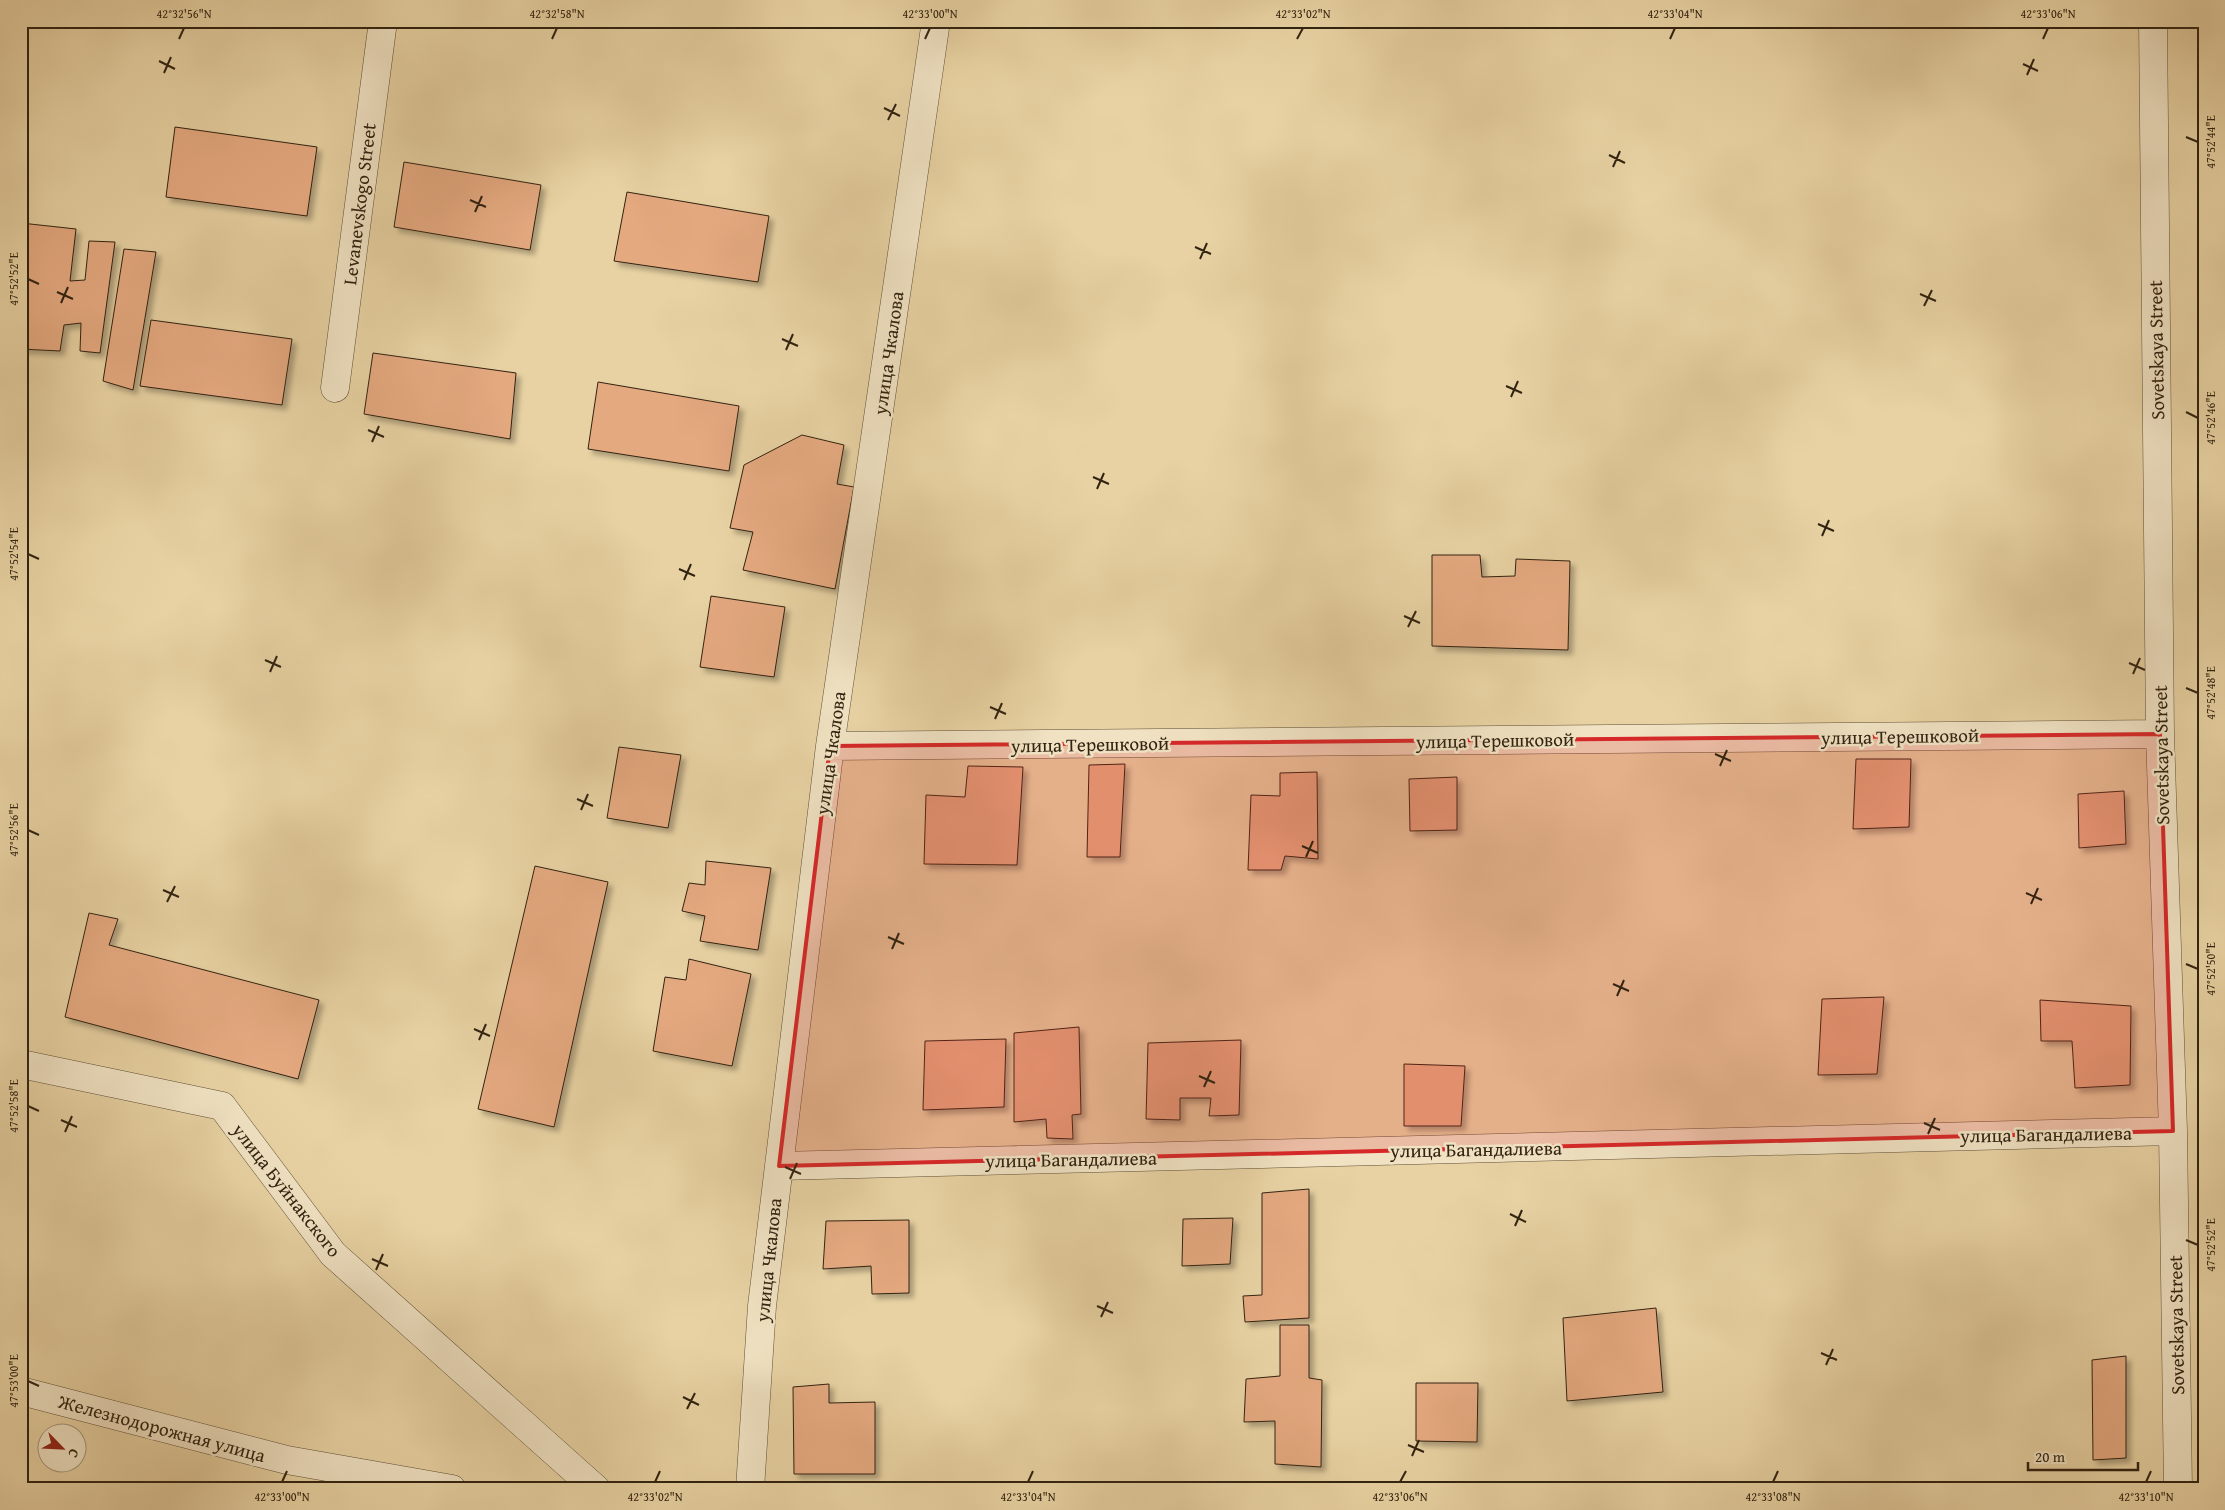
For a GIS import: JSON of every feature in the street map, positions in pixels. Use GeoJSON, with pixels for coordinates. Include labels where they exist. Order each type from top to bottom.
{"type":"FeatureCollection","features":[{"type":"Feature","properties":{"kind":"street","name":"Levanevskogo Street"},"geometry":{"type":"LineString","coordinates":[[335,388],[383,21]]}},
{"type":"Feature","properties":{"kind":"street","name":"улица Чкалова"},"geometry":{"type":"LineString","coordinates":[[750,1489],[762,1306],[830,746],[936,21]]}},
{"type":"Feature","properties":{"kind":"street","name":"Sovetskaya Street"},"geometry":{"type":"LineString","coordinates":[[2153,21],[2160,734],[2173,1131],[2178,1489]]}},
{"type":"Feature","properties":{"kind":"street","name":"улица Терешковой"},"geometry":{"type":"LineString","coordinates":[[830,746],[2160,734]]}},
{"type":"Feature","properties":{"kind":"street","name":"улица Буйнакского"},"geometry":{"type":"LineString","coordinates":[[21,1064],[222,1106],[333,1254],[596,1489]]}},
{"type":"Feature","properties":{"kind":"street","name":"улица Багандалиева"},"geometry":{"type":"LineString","coordinates":[[779,1166],[2173,1131]]}},
{"type":"Feature","properties":{"kind":"street","name":"Железнодорожная улица"},"geometry":{"type":"LineString","coordinates":[[21,1391],[286,1460],[452,1489]]}},
{"type":"Feature","properties":{"kind":"highlighted area"},"geometry":{"type":"Polygon","coordinates":[[[2160,734],[2173,1131],[779,1166],[830,746],[2160,734]]]}},
{"type":"Feature","properties":{"kind":"building"},"geometry":{"type":"Polygon","coordinates":[[[175,127],[317,147],[307,216],[166,197],[175,127]]]}},
{"type":"Feature","properties":{"kind":"building"},"geometry":{"type":"Polygon","coordinates":[[[404,162],[541,185],[530,250],[394,227],[404,162]]]}},
{"type":"Feature","properties":{"kind":"building"},"geometry":{"type":"Polygon","coordinates":[[[627,192],[769,216],[758,282],[614,261],[627,192]]]}},
{"type":"Feature","properties":{"kind":"building"},"geometry":{"type":"Polygon","coordinates":[[[21,223],[76,229],[70,281],[85,280],[89,241],[115,242],[100,353],[80,351],[81,323],[64,325],[60,351],[21,349],[21,223]]]}},
{"type":"Feature","properties":{"kind":"building"},"geometry":{"type":"Polygon","coordinates":[[[124,249],[156,252],[133,390],[103,381],[124,249]]]}},
{"type":"Feature","properties":{"kind":"building"},"geometry":{"type":"Polygon","coordinates":[[[151,320],[292,339],[282,405],[140,386],[151,320]]]}},
{"type":"Feature","properties":{"kind":"building"},"geometry":{"type":"Polygon","coordinates":[[[373,353],[516,373],[510,439],[364,414],[373,353]]]}},
{"type":"Feature","properties":{"kind":"building"},"geometry":{"type":"Polygon","coordinates":[[[598,382],[739,406],[729,471],[588,449],[598,382]]]}},
{"type":"Feature","properties":{"kind":"building"},"geometry":{"type":"Polygon","coordinates":[[[802,435],[844,445],[837,484],[854,487],[835,589],[743,570],[753,532],[730,528],[744,465],[802,435]]]}},
{"type":"Feature","properties":{"kind":"building"},"geometry":{"type":"Polygon","coordinates":[[[1432,555],[1480,555],[1482,577],[1515,576],[1516,559],[1570,561],[1568,650],[1432,646],[1432,555]]]}},
{"type":"Feature","properties":{"kind":"building"},"geometry":{"type":"Polygon","coordinates":[[[711,596],[785,607],[774,677],[700,667],[711,596]]]}},
{"type":"Feature","properties":{"kind":"building"},"geometry":{"type":"Polygon","coordinates":[[[619,747],[681,755],[668,828],[607,818],[619,747]]]}},
{"type":"Feature","properties":{"kind":"building"},"geometry":{"type":"Polygon","coordinates":[[[1856,759],[1911,759],[1909,827],[1853,829],[1856,759]]]}},
{"type":"Feature","properties":{"kind":"building"},"geometry":{"type":"Polygon","coordinates":[[[1125,764],[1120,857],[1087,857],[1089,765],[1125,764]]]}},
{"type":"Feature","properties":{"kind":"building"},"geometry":{"type":"Polygon","coordinates":[[[968,766],[1023,767],[1017,865],[924,864],[926,795],[965,797],[968,766]]]}},
{"type":"Feature","properties":{"kind":"building"},"geometry":{"type":"Polygon","coordinates":[[[1317,772],[1318,859],[1285,856],[1281,870],[1248,870],[1251,795],[1280,796],[1280,773],[1317,772]]]}},
{"type":"Feature","properties":{"kind":"building"},"geometry":{"type":"Polygon","coordinates":[[[1457,777],[1457,830],[1410,831],[1409,779],[1457,777]]]}},
{"type":"Feature","properties":{"kind":"building"},"geometry":{"type":"Polygon","coordinates":[[[2124,791],[2126,844],[2079,848],[2078,794],[2124,791]]]}},
{"type":"Feature","properties":{"kind":"building"},"geometry":{"type":"Polygon","coordinates":[[[706,861],[771,868],[758,950],[700,941],[705,916],[682,911],[689,883],[705,885],[706,861]]]}},
{"type":"Feature","properties":{"kind":"building"},"geometry":{"type":"Polygon","coordinates":[[[535,866],[608,882],[554,1127],[478,1109],[535,866]]]}},
{"type":"Feature","properties":{"kind":"building"},"geometry":{"type":"Polygon","coordinates":[[[89,913],[118,919],[109,945],[319,1000],[298,1079],[65,1017],[89,913]]]}},
{"type":"Feature","properties":{"kind":"building"},"geometry":{"type":"Polygon","coordinates":[[[689,959],[751,974],[732,1066],[653,1051],[665,977],[686,980],[689,959]]]}},
{"type":"Feature","properties":{"kind":"building"},"geometry":{"type":"Polygon","coordinates":[[[1884,997],[1877,1074],[1818,1075],[1822,999],[1884,997]]]}},
{"type":"Feature","properties":{"kind":"building"},"geometry":{"type":"Polygon","coordinates":[[[2040,1000],[2131,1006],[2130,1085],[2075,1088],[2072,1041],[2041,1041],[2040,1000]]]}},
{"type":"Feature","properties":{"kind":"building"},"geometry":{"type":"Polygon","coordinates":[[[1079,1027],[1081,1114],[1072,1115],[1073,1139],[1047,1138],[1046,1119],[1014,1122],[1014,1033],[1079,1027]]]}},
{"type":"Feature","properties":{"kind":"building"},"geometry":{"type":"Polygon","coordinates":[[[1006,1039],[1004,1107],[923,1110],[925,1041],[1006,1039]]]}},
{"type":"Feature","properties":{"kind":"building"},"geometry":{"type":"Polygon","coordinates":[[[1241,1040],[1239,1115],[1209,1116],[1211,1098],[1180,1098],[1180,1120],[1146,1119],[1148,1043],[1241,1040]]]}},
{"type":"Feature","properties":{"kind":"building"},"geometry":{"type":"Polygon","coordinates":[[[1404,1064],[1465,1066],[1461,1126],[1404,1126],[1404,1064]]]}},
{"type":"Feature","properties":{"kind":"building"},"geometry":{"type":"Polygon","coordinates":[[[1309,1189],[1309,1318],[1245,1322],[1243,1296],[1262,1295],[1262,1193],[1309,1189]]]}},
{"type":"Feature","properties":{"kind":"building"},"geometry":{"type":"Polygon","coordinates":[[[1233,1218],[1230,1264],[1182,1266],[1183,1219],[1233,1218]]]}},
{"type":"Feature","properties":{"kind":"building"},"geometry":{"type":"Polygon","coordinates":[[[909,1220],[909,1293],[872,1294],[871,1266],[823,1269],[826,1221],[909,1220]]]}},
{"type":"Feature","properties":{"kind":"building"},"geometry":{"type":"Polygon","coordinates":[[[1656,1308],[1663,1392],[1567,1401],[1563,1318],[1656,1308]]]}},
{"type":"Feature","properties":{"kind":"building"},"geometry":{"type":"Polygon","coordinates":[[[1280,1325],[1309,1325],[1309,1378],[1322,1380],[1321,1467],[1275,1464],[1275,1421],[1244,1422],[1246,1379],[1280,1376],[1280,1325]]]}},
{"type":"Feature","properties":{"kind":"building"},"geometry":{"type":"Polygon","coordinates":[[[2126,1356],[2126,1458],[2093,1460],[2092,1360],[2126,1356]]]}},
{"type":"Feature","properties":{"kind":"building"},"geometry":{"type":"Polygon","coordinates":[[[1416,1383],[1478,1383],[1477,1442],[1416,1441],[1416,1383]]]}},
{"type":"Feature","properties":{"kind":"building"},"geometry":{"type":"Polygon","coordinates":[[[829,1384],[829,1403],[875,1402],[875,1474],[794,1474],[793,1387],[829,1384]]]}}]}
